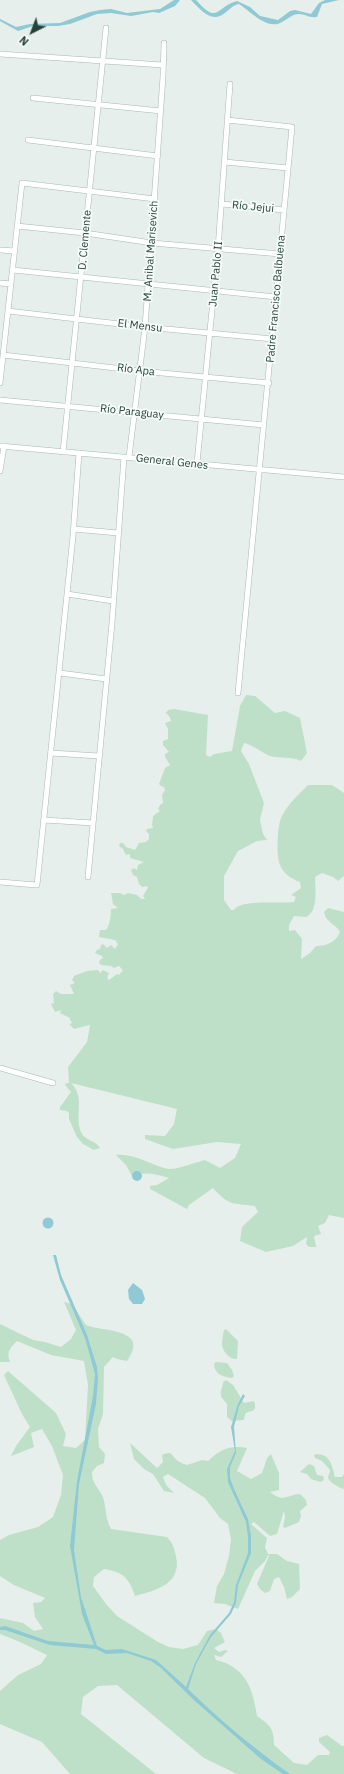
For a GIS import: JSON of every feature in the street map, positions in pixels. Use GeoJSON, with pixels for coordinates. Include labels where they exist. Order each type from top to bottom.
{"type":"FeatureCollection","features":[{"type":"Feature","properties":{"kind":"street","name":"D. Clemente"},"geometry":{"type":"LineString","coordinates":[[63,452],[82,277],[85,232],[106,28]]}},
{"type":"Feature","properties":{"kind":"street","name":"M. Anibal Marisevich"},"geometry":{"type":"LineString","coordinates":[[88,877],[118,533],[126,457],[135,413],[141,371],[149,284],[161,111],[164,43]]}},
{"type":"Feature","properties":{"kind":"street"},"geometry":{"type":"LineString","coordinates":[[0,54],[163,65]]}},
{"type":"Feature","properties":{"kind":"street","name":"Juan Pablo II"},"geometry":{"type":"LineString","coordinates":[[197,463],[222,204],[230,84]]}},
{"type":"Feature","properties":{"kind":"street"},"geometry":{"type":"LineString","coordinates":[[33,98],[161,111]]}},
{"type":"Feature","properties":{"kind":"street","name":"Padre Francisco Balbuena"},"geometry":{"type":"LineString","coordinates":[[227,120],[292,127],[269,383],[259,470],[238,693]]}},
{"type":"Feature","properties":{"kind":"street"},"geometry":{"type":"LineString","coordinates":[[28,140],[158,156]]}},
{"type":"Feature","properties":{"kind":"street"},"geometry":{"type":"LineString","coordinates":[[225,162],[288,168]]}},
{"type":"Feature","properties":{"kind":"street"},"geometry":{"type":"LineString","coordinates":[[0,383],[22,182],[155,198]]}},
{"type":"Feature","properties":{"kind":"street","name":"Río Jejui"},"geometry":{"type":"LineString","coordinates":[[222,204],[284,210]]}},
{"type":"Feature","properties":{"kind":"street"},"geometry":{"type":"LineString","coordinates":[[18,226],[85,232],[152,243],[280,254]]}},
{"type":"Feature","properties":{"kind":"street"},"geometry":{"type":"LineString","coordinates":[[0,250],[15,252]]}},
{"type":"Feature","properties":{"kind":"street"},"geometry":{"type":"LineString","coordinates":[[12,270],[276,297]]}},
{"type":"Feature","properties":{"kind":"street"},"geometry":{"type":"LineString","coordinates":[[0,283],[11,284]]}},
{"type":"Feature","properties":{"kind":"street","name":"El Mensu"},"geometry":{"type":"LineString","coordinates":[[8,311],[210,334],[273,339]]}},
{"type":"Feature","properties":{"kind":"street","name":"Río Apa"},"geometry":{"type":"LineString","coordinates":[[3,355],[141,371],[269,383]]}},
{"type":"Feature","properties":{"kind":"street","name":"Río Paraguay"},"geometry":{"type":"LineString","coordinates":[[0,400],[264,425]]}},
{"type":"Feature","properties":{"kind":"street"},"geometry":{"type":"LineString","coordinates":[[0,471],[2,446]]}},
{"type":"Feature","properties":{"kind":"street","name":"General Genes"},"geometry":{"type":"LineString","coordinates":[[2,446],[344,477]]}},
{"type":"Feature","properties":{"kind":"street"},"geometry":{"type":"LineString","coordinates":[[0,882],[37,885],[74,529],[79,453]]}},
{"type":"Feature","properties":{"kind":"street"},"geometry":{"type":"LineString","coordinates":[[74,529],[118,533]]}},
{"type":"Feature","properties":{"kind":"street"},"geometry":{"type":"LineString","coordinates":[[67,594],[113,601]]}},
{"type":"Feature","properties":{"kind":"street"},"geometry":{"type":"LineString","coordinates":[[60,672],[106,679]]}},
{"type":"Feature","properties":{"kind":"street"},"geometry":{"type":"LineString","coordinates":[[51,753],[99,756]]}},
{"type":"Feature","properties":{"kind":"street"},"geometry":{"type":"LineString","coordinates":[[44,820],[93,823]]}},
{"type":"Feature","properties":{"kind":"street"},"geometry":{"type":"LineString","coordinates":[[0,1068],[53,1083]]}},
{"type":"Feature","properties":{"kind":"green space"},"geometry":{"type":"Polygon","coordinates":[[[246,695],[255,696],[275,713],[285,711],[300,718],[307,753],[301,761],[274,757],[244,743],[241,751],[249,764],[264,803],[260,820],[263,834],[267,840],[257,841],[238,851],[224,876],[224,900],[231,910],[234,910],[244,904],[294,902],[296,897],[291,895],[301,888],[300,882],[286,874],[280,865],[278,833],[280,820],[291,803],[308,785],[332,785],[344,793],[344,876],[338,881],[333,877],[322,873],[315,877],[316,893],[313,910],[306,917],[294,916],[289,925],[289,931],[295,930],[302,939],[301,959],[310,953],[316,946],[334,941],[340,932],[327,919],[324,912],[328,908],[344,912],[344,1218],[329,1215],[325,1223],[318,1226],[321,1234],[314,1236],[316,1247],[309,1247],[306,1244],[307,1237],[293,1246],[266,1252],[240,1241],[242,1227],[258,1212],[255,1206],[231,1203],[223,1198],[213,1188],[189,1205],[187,1209],[150,1189],[150,1186],[157,1185],[169,1178],[150,1174],[137,1174],[132,1176],[126,1165],[116,1155],[136,1157],[168,1169],[205,1160],[220,1168],[235,1158],[241,1144],[217,1142],[173,1149],[145,1139],[145,1135],[165,1136],[174,1124],[177,1109],[71,1083],[78,1094],[79,1125],[81,1132],[85,1137],[96,1143],[100,1148],[94,1150],[83,1144],[77,1137],[69,1119],[69,1113],[67,1111],[60,1110],[60,1107],[71,1092],[65,1085],[66,1083],[69,1083],[68,1067],[87,1042],[90,1025],[74,1029],[70,1025],[72,1022],[70,1018],[60,1013],[61,1010],[55,1012],[51,1004],[54,1003],[53,994],[56,991],[61,994],[74,994],[70,985],[75,983],[72,980],[74,976],[87,971],[98,970],[100,973],[103,970],[109,973],[107,978],[109,980],[117,974],[119,975],[123,970],[119,966],[114,968],[111,966],[101,965],[99,963],[103,958],[102,956],[95,953],[103,944],[107,948],[111,945],[115,949],[118,944],[115,940],[99,937],[100,930],[106,930],[111,909],[118,908],[113,904],[111,893],[120,893],[124,895],[128,893],[137,895],[141,899],[145,899],[143,896],[148,888],[147,886],[142,887],[139,884],[137,877],[133,875],[131,870],[134,868],[137,870],[138,865],[144,862],[130,858],[130,854],[126,855],[123,849],[119,846],[120,843],[123,843],[126,847],[135,850],[139,843],[146,842],[149,839],[149,834],[146,831],[147,829],[153,828],[153,816],[160,811],[158,809],[163,803],[162,795],[165,790],[164,787],[159,784],[165,768],[170,765],[165,757],[165,754],[169,752],[163,745],[163,741],[168,739],[168,729],[165,723],[171,721],[166,713],[168,710],[174,709],[208,715],[206,755],[210,757],[214,754],[232,751],[240,706],[246,695]]]}},
{"type":"Feature","properties":{"kind":"green space"},"geometry":{"type":"Polygon","coordinates":[[[64,1302],[72,1304],[86,1325],[122,1333],[129,1337],[133,1342],[133,1350],[127,1361],[113,1357],[104,1367],[103,1414],[98,1429],[99,1447],[105,1454],[104,1463],[97,1466],[92,1472],[92,1476],[104,1499],[106,1515],[111,1529],[167,1537],[174,1548],[176,1556],[177,1566],[171,1579],[166,1584],[152,1591],[135,1596],[130,1584],[124,1576],[104,1569],[94,1577],[93,1586],[117,1616],[158,1642],[169,1647],[183,1649],[198,1645],[207,1631],[216,1629],[221,1633],[225,1642],[214,1648],[219,1652],[225,1650],[228,1651],[221,1657],[214,1655],[216,1660],[226,1663],[234,1668],[246,1680],[253,1697],[257,1716],[265,1722],[272,1731],[274,1745],[294,1763],[307,1765],[318,1755],[329,1755],[330,1752],[319,1742],[319,1738],[327,1735],[344,1746],[344,1774],[237,1774],[204,1758],[117,1685],[98,1686],[83,1697],[81,1714],[156,1774],[70,1774],[42,1742],[0,1724],[0,1691],[18,1675],[41,1664],[47,1655],[0,1634],[0,1618],[23,1623],[34,1631],[43,1629],[35,1617],[33,1603],[41,1602],[45,1598],[14,1585],[0,1576],[0,1540],[9,1535],[38,1527],[53,1517],[61,1495],[63,1475],[52,1446],[42,1429],[31,1433],[34,1447],[11,1456],[16,1446],[30,1427],[22,1414],[4,1375],[8,1371],[56,1413],[66,1434],[63,1446],[76,1448],[85,1440],[88,1385],[84,1361],[51,1355],[17,1341],[9,1350],[8,1355],[10,1362],[0,1362],[0,1324],[33,1340],[61,1347],[71,1339],[76,1330],[64,1302]]]}},
{"type":"Feature","properties":{"kind":"green space"},"geometry":{"type":"Polygon","coordinates":[[[226,1329],[238,1341],[237,1359],[229,1357],[222,1347],[224,1330],[226,1329]]]}},
{"type":"Feature","properties":{"kind":"green space"},"geometry":{"type":"Polygon","coordinates":[[[216,1362],[227,1363],[234,1376],[232,1378],[225,1377],[217,1373],[214,1367],[216,1362]]]}},
{"type":"Feature","properties":{"kind":"green space"},"geometry":{"type":"Polygon","coordinates":[[[226,1380],[233,1385],[244,1403],[253,1401],[255,1403],[255,1409],[245,1414],[244,1420],[232,1421],[227,1417],[227,1404],[221,1393],[223,1382],[226,1380]]]}},
{"type":"Feature","properties":{"kind":"green space"},"geometry":{"type":"Polygon","coordinates":[[[130,1443],[157,1468],[163,1462],[162,1455],[168,1453],[172,1454],[181,1463],[187,1465],[202,1460],[208,1461],[217,1453],[226,1449],[235,1447],[247,1448],[237,1471],[251,1479],[262,1473],[267,1458],[271,1454],[279,1473],[279,1490],[270,1492],[282,1498],[300,1494],[306,1500],[307,1505],[300,1511],[301,1516],[299,1522],[285,1528],[283,1527],[285,1517],[284,1511],[277,1534],[270,1536],[254,1522],[251,1524],[267,1538],[265,1547],[268,1554],[277,1554],[287,1561],[299,1564],[300,1589],[292,1597],[287,1599],[284,1587],[279,1577],[274,1579],[270,1591],[265,1593],[260,1589],[257,1584],[269,1556],[268,1555],[265,1561],[255,1571],[238,1609],[225,1604],[214,1603],[217,1586],[224,1574],[229,1556],[231,1539],[228,1524],[220,1518],[205,1498],[168,1474],[163,1477],[166,1485],[174,1493],[164,1491],[153,1474],[144,1469],[134,1459],[130,1443]]]}},
{"type":"Feature","properties":{"kind":"green space"},"geometry":{"type":"Polygon","coordinates":[[[316,1454],[328,1458],[332,1465],[335,1477],[342,1477],[344,1474],[344,1489],[330,1481],[328,1477],[330,1470],[322,1461],[315,1458],[314,1455],[316,1454]]]}},
{"type":"Feature","properties":{"kind":"green space"},"geometry":{"type":"Polygon","coordinates":[[[309,1464],[314,1466],[317,1475],[323,1476],[323,1481],[320,1482],[311,1479],[307,1474],[300,1472],[309,1464]]]}},
{"type":"Feature","properties":{"kind":"water"},"geometry":{"type":"Polygon","coordinates":[[[174,0],[180,0],[175,6],[159,13],[153,12],[131,16],[111,13],[97,14],[70,24],[58,26],[33,26],[18,31],[0,21],[0,19],[16,27],[30,24],[60,23],[100,10],[111,9],[127,13],[160,9],[174,0]]]}},
{"type":"Feature","properties":{"kind":"water"},"geometry":{"type":"Polygon","coordinates":[[[191,0],[196,0],[209,12],[214,13],[230,3],[237,1],[250,7],[260,16],[278,20],[290,11],[295,10],[311,14],[319,3],[325,0],[339,0],[322,4],[317,17],[297,14],[277,24],[271,24],[259,19],[239,4],[233,6],[220,16],[215,17],[206,14],[191,0]]]}},
{"type":"Feature","properties":{"kind":"water"},"geometry":{"type":"Polygon","coordinates":[[[135,1171],[139,1171],[141,1172],[141,1180],[135,1181],[132,1178],[132,1174],[135,1171]]]}},
{"type":"Feature","properties":{"kind":"water"},"geometry":{"type":"Polygon","coordinates":[[[48,1217],[52,1219],[54,1223],[52,1227],[48,1229],[44,1227],[42,1223],[44,1219],[48,1217]]]}},
{"type":"Feature","properties":{"kind":"water"},"geometry":{"type":"Polygon","coordinates":[[[53,1255],[56,1255],[61,1275],[87,1335],[97,1367],[98,1379],[96,1404],[79,1484],[74,1550],[81,1597],[97,1646],[106,1650],[122,1649],[156,1660],[186,1687],[195,1663],[210,1635],[229,1613],[234,1602],[236,1585],[248,1553],[246,1522],[228,1482],[227,1469],[235,1451],[231,1427],[238,1404],[243,1394],[245,1396],[239,1406],[234,1427],[236,1453],[230,1467],[230,1478],[248,1519],[251,1536],[251,1553],[238,1585],[236,1603],[231,1614],[211,1637],[196,1664],[188,1689],[237,1733],[290,1774],[283,1774],[261,1759],[195,1701],[160,1667],[151,1661],[127,1653],[106,1654],[96,1649],[50,1645],[5,1630],[0,1630],[0,1627],[5,1626],[48,1641],[94,1645],[82,1614],[70,1546],[77,1481],[93,1396],[95,1374],[85,1338],[60,1280],[53,1255]]]}},
{"type":"Feature","properties":{"kind":"water"},"geometry":{"type":"Polygon","coordinates":[[[133,1283],[142,1290],[145,1299],[142,1304],[133,1304],[129,1299],[128,1290],[133,1283]]]}}]}
